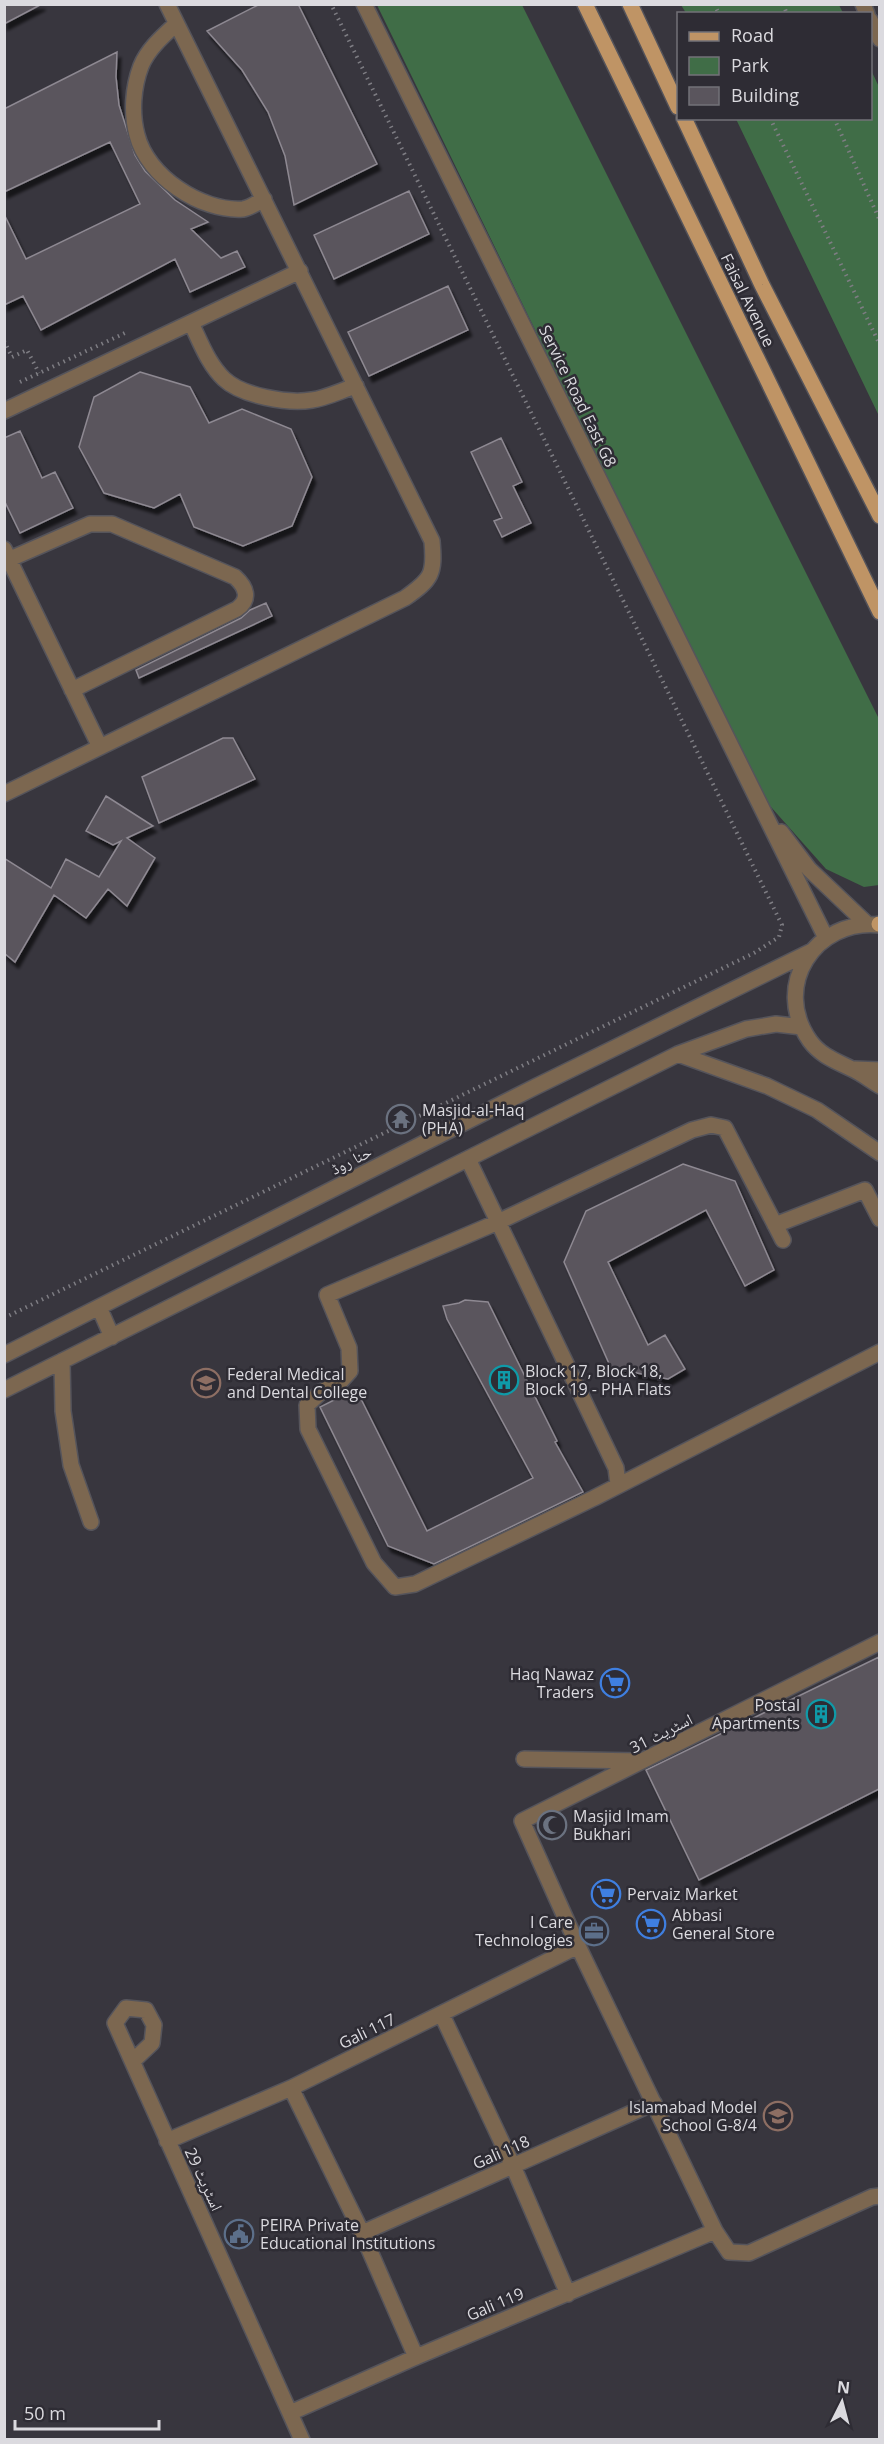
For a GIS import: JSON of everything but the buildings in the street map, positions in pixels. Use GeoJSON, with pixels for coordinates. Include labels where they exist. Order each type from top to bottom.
{"type":"FeatureCollection","features":[{"type":"Feature","properties":{"kind":"main road","name":"Faisal Avenue"},"geometry":{"type":"LineString","coordinates":[[585,4],[879,612]]}},
{"type":"Feature","properties":{"kind":"main road"},"geometry":{"type":"LineString","coordinates":[[630,4],[677,105]]}},
{"type":"Feature","properties":{"kind":"main road","name":"Faisal Avenue"},"geometry":{"type":"LineString","coordinates":[[685,120],[767,294],[879,516]]}},
{"type":"Feature","properties":{"kind":"street"},"geometry":{"type":"LineString","coordinates":[[4,794],[405,598],[425,584],[434,564],[432,541],[167,4]]}},
{"type":"Feature","properties":{"kind":"street","name":"Service Road East G8"},"geometry":{"type":"LineString","coordinates":[[364,4],[826,938]]}},
{"type":"Feature","properties":{"kind":"street"},"geometry":{"type":"LineString","coordinates":[[176,24],[156,43],[142,64],[135,89],[137,135],[148,159],[171,183],[192,199],[219,206],[245,209],[264,199]]}},
{"type":"Feature","properties":{"kind":"street"},"geometry":{"type":"LineString","coordinates":[[872,24],[879,39]]}},
{"type":"Feature","properties":{"kind":"street"},"geometry":{"type":"LineString","coordinates":[[4,411],[300,271]]}},
{"type":"Feature","properties":{"kind":"street"},"geometry":{"type":"LineString","coordinates":[[191,323],[209,359],[224,379],[247,392],[279,400],[312,400],[356,386]]}},
{"type":"Feature","properties":{"kind":"street"},"geometry":{"type":"LineString","coordinates":[[72,690],[237,609],[246,599],[243,584],[235,577],[112,524],[99,522],[7,554],[72,690],[100,747]]}},
{"type":"Feature","properties":{"kind":"street","name":"Service Road East G8"},"geometry":{"type":"LineString","coordinates":[[760,803],[809,869],[876,924]]}},
{"type":"Feature","properties":{"kind":"street"},"geometry":{"type":"LineString","coordinates":[[876,924],[838,930],[812,951],[799,975],[795,1001],[802,1027],[822,1054],[879,1086]]}},
{"type":"Feature","properties":{"kind":"street","name":"حنا روڈ"},"geometry":{"type":"LineString","coordinates":[[4,1355],[812,951]]}},
{"type":"Feature","properties":{"kind":"street"},"geometry":{"type":"LineString","coordinates":[[4,1390],[678,1054],[746,1029],[776,1024],[802,1027]]}},
{"type":"Feature","properties":{"kind":"street"},"geometry":{"type":"LineString","coordinates":[[678,1054],[767,1086],[818,1110],[879,1153]]}},
{"type":"Feature","properties":{"kind":"street"},"geometry":{"type":"LineString","coordinates":[[852,1069],[879,1070]]}},
{"type":"Feature","properties":{"kind":"street"},"geometry":{"type":"LineString","coordinates":[[783,1240],[725,1128],[711,1125],[692,1130],[498,1222],[327,1295],[349,1348],[350,1371],[341,1381],[321,1392],[307,1405],[308,1429],[374,1563],[395,1587],[415,1584],[594,1498],[879,1353]]}},
{"type":"Feature","properties":{"kind":"street"},"geometry":{"type":"LineString","coordinates":[[468,1159],[616,1468],[618,1484]]}},
{"type":"Feature","properties":{"kind":"street"},"geometry":{"type":"LineString","coordinates":[[775,1225],[866,1190],[879,1219]]}},
{"type":"Feature","properties":{"kind":"street"},"geometry":{"type":"LineString","coordinates":[[99,1308],[112,1337]]}},
{"type":"Feature","properties":{"kind":"street"},"geometry":{"type":"LineString","coordinates":[[62,1361],[63,1411],[71,1465],[91,1522]]}},
{"type":"Feature","properties":{"kind":"street","name":"اسٹریٹ 31"},"geometry":{"type":"LineString","coordinates":[[578,1946],[522,1821],[646,1761],[879,1642]]}},
{"type":"Feature","properties":{"kind":"street"},"geometry":{"type":"LineString","coordinates":[[524,1760],[646,1761]]}},
{"type":"Feature","properties":{"kind":"street"},"geometry":{"type":"LineString","coordinates":[[578,1946],[715,2231],[729,2253],[749,2253],[872,2197],[879,2196]]}},
{"type":"Feature","properties":{"kind":"street","name":"Gali 117"},"geometry":{"type":"LineString","coordinates":[[167,2141],[291,2088],[578,1946]]}},
{"type":"Feature","properties":{"kind":"street","name":"اسٹریٹ 29"},"geometry":{"type":"LineString","coordinates":[[134,2060],[152,2043],[154,2025],[146,2010],[126,2008],[115,2023],[302,2439]]}},
{"type":"Feature","properties":{"kind":"street"},"geometry":{"type":"LineString","coordinates":[[442,2015],[513,2166],[568,2294]]}},
{"type":"Feature","properties":{"kind":"street"},"geometry":{"type":"LineString","coordinates":[[291,2088],[362,2233],[416,2357]]}},
{"type":"Feature","properties":{"kind":"street","name":"Gali 118"},"geometry":{"type":"LineString","coordinates":[[362,2233],[654,2103]]}},
{"type":"Feature","properties":{"kind":"street","name":"Gali 119"},"geometry":{"type":"LineString","coordinates":[[290,2413],[416,2357],[715,2231]]}},
{"type":"Feature","properties":{"kind":"path"},"geometry":{"type":"LineString","coordinates":[[4,1318],[733,963],[780,937],[782,925],[777,914],[332,4]]}},
{"type":"Feature","properties":{"kind":"path"},"geometry":{"type":"LineString","coordinates":[[771,120],[879,345]]}},
{"type":"Feature","properties":{"kind":"path"},"geometry":{"type":"LineString","coordinates":[[835,120],[879,221]]}},
{"type":"Feature","properties":{"kind":"path"},"geometry":{"type":"LineString","coordinates":[[4,341],[12,357],[27,350],[39,373]]}},
{"type":"Feature","properties":{"kind":"green space"},"geometry":{"type":"Polygon","coordinates":[[[377,5],[522,5],[879,719],[879,885],[864,887],[826,869],[763,798],[377,5]]]}},
{"type":"Feature","properties":{"kind":"green space"},"geometry":{"type":"Polygon","coordinates":[[[681,5],[839,5],[842,12],[685,12],[681,5]]]}},
{"type":"Feature","properties":{"kind":"green space"},"geometry":{"type":"Polygon","coordinates":[[[872,72],[880,89],[879,416],[736,120],[872,120],[872,72]]]}},
{"type":"Feature","properties":{"kind":"place","name":"Masjid-al-Haq (PHA)"},"geometry":{"type":"Point","coordinates":[401,1119]}},
{"type":"Feature","properties":{"kind":"place","name":"Block 17, Block 18, Block 19 - PHA Flats"},"geometry":{"type":"Point","coordinates":[504,1380]}},
{"type":"Feature","properties":{"kind":"place","name":"Federal Medical and Dental College"},"geometry":{"type":"Point","coordinates":[206,1383]}},
{"type":"Feature","properties":{"kind":"place","name":"Haq Nawaz Traders"},"geometry":{"type":"Point","coordinates":[615,1683]}},
{"type":"Feature","properties":{"kind":"place","name":"Postal Apartments"},"geometry":{"type":"Point","coordinates":[821,1714]}},
{"type":"Feature","properties":{"kind":"place","name":"Masjid Imam Bukhari"},"geometry":{"type":"Point","coordinates":[552,1825]}},
{"type":"Feature","properties":{"kind":"place","name":"Pervaiz Market"},"geometry":{"type":"Point","coordinates":[606,1894]}},
{"type":"Feature","properties":{"kind":"place","name":"Abbasi General Store"},"geometry":{"type":"Point","coordinates":[651,1924]}},
{"type":"Feature","properties":{"kind":"place","name":"I Care Technologies"},"geometry":{"type":"Point","coordinates":[594,1931]}},
{"type":"Feature","properties":{"kind":"place","name":"Islamabad Model School G-8/4"},"geometry":{"type":"Point","coordinates":[778,2116]}},
{"type":"Feature","properties":{"kind":"place","name":"PEIRA Private Educational Institutions"},"geometry":{"type":"Point","coordinates":[239,2234]}}]}
